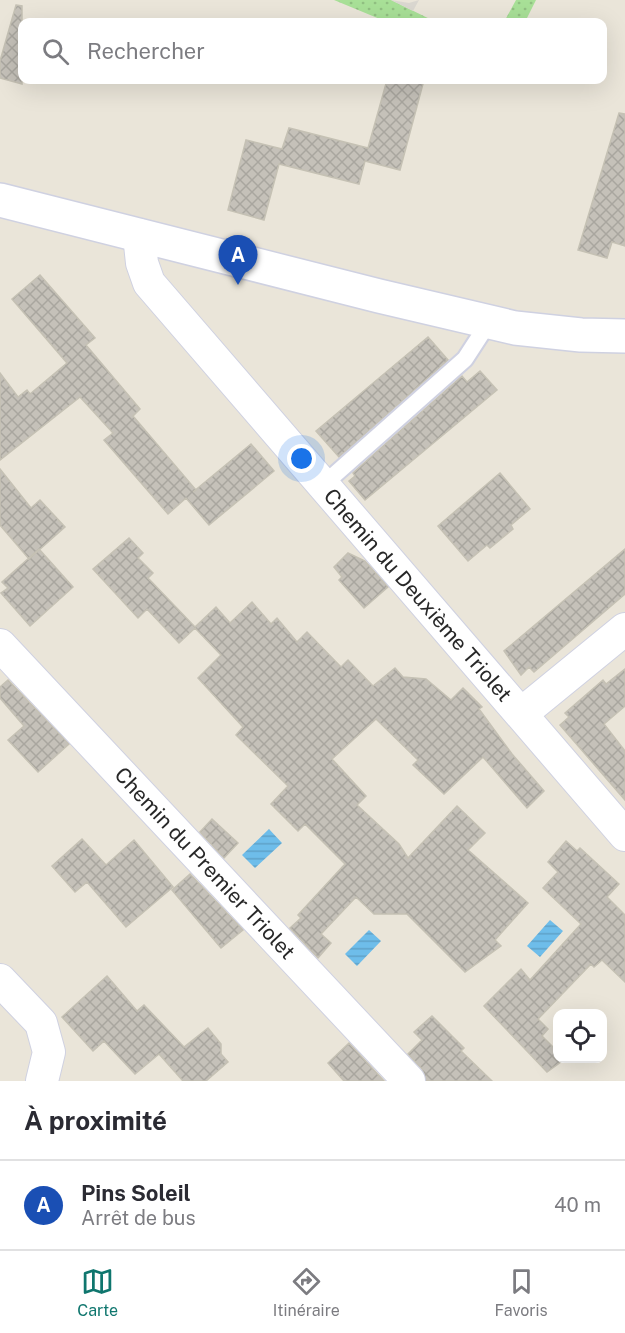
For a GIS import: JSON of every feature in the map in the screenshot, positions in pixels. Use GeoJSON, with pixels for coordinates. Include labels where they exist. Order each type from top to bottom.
{"type":"FeatureCollection","features":[{"type":"Feature","properties":{"kind":"street"},"geometry":{"type":"LineString","coordinates":[[0,200],[489,322],[549,332],[625,336]]}},
{"type":"Feature","properties":{"kind":"street","name":"Chemin du Deuxième Triolet"},"geometry":{"type":"LineString","coordinates":[[139,235],[142,263],[149,283],[625,835]]}},
{"type":"Feature","properties":{"kind":"street"},"geometry":{"type":"LineString","coordinates":[[521,714],[625,629]]}},
{"type":"Feature","properties":{"kind":"street","name":"Chemin du Premier Triolet"},"geometry":{"type":"LineString","coordinates":[[0,645],[409,1081]]}},
{"type":"Feature","properties":{"kind":"street"},"geometry":{"type":"LineString","coordinates":[[0,980],[41,1023],[49,1052],[42,1081]]}},
{"type":"Feature","properties":{"kind":"lane"},"geometry":{"type":"LineString","coordinates":[[323,485],[465,359],[489,322]]}},
{"type":"Feature","properties":{"kind":"green space"},"geometry":{"type":"Polygon","coordinates":[[[334,0],[391,0],[428,18],[377,18],[334,0]]]}},
{"type":"Feature","properties":{"kind":"green space"},"geometry":{"type":"Polygon","coordinates":[[[516,0],[536,0],[527,18],[506,18],[516,0]]]}},
{"type":"Feature","properties":{"kind":"shaded area"},"geometry":{"type":"Polygon","coordinates":[[[391,0],[409,3],[419,0],[413,11],[391,0]]]}},
{"type":"Feature","properties":{"kind":"water"},"geometry":{"type":"Polygon","coordinates":[[[269,829],[282,843],[255,868],[242,855],[269,829]]]}},
{"type":"Feature","properties":{"kind":"water"},"geometry":{"type":"Polygon","coordinates":[[[550,920],[563,931],[540,957],[527,946],[550,920]]]}},
{"type":"Feature","properties":{"kind":"water"},"geometry":{"type":"Polygon","coordinates":[[[369,930],[381,941],[357,966],[345,954],[369,930]]]}},
{"type":"Feature","properties":{"kind":"building"},"geometry":{"type":"Polygon","coordinates":[[[16,5],[22,6],[22,18],[18,18],[18,83],[0,78],[0,61],[16,5]]]}},
{"type":"Feature","properties":{"kind":"building"},"geometry":{"type":"Polygon","coordinates":[[[386,84],[423,84],[400,170],[365,161],[359,184],[279,164],[264,220],[228,210],[246,140],[282,149],[289,128],[368,148],[386,84]]]}},
{"type":"Feature","properties":{"kind":"building"},"geometry":{"type":"Polygon","coordinates":[[[619,113],[625,114],[625,246],[612,242],[607,258],[578,250],[619,113]]]}},
{"type":"Feature","properties":{"kind":"building"},"geometry":{"type":"Polygon","coordinates":[[[40,275],[95,338],[86,345],[140,409],[133,416],[196,490],[251,444],[274,471],[209,525],[186,498],[168,514],[104,440],[113,433],[80,397],[0,460],[0,373],[18,397],[27,390],[30,394],[67,363],[12,299],[40,275]]]}},
{"type":"Feature","properties":{"kind":"building"},"geometry":{"type":"Polygon","coordinates":[[[428,337],[448,360],[339,457],[316,431],[428,337]]]}},
{"type":"Feature","properties":{"kind":"building"},"geometry":{"type":"Polygon","coordinates":[[[480,371],[497,390],[365,500],[349,481],[355,476],[353,473],[462,376],[467,382],[480,371]]]}},
{"type":"Feature","properties":{"kind":"building"},"geometry":{"type":"Polygon","coordinates":[[[0,469],[31,508],[40,500],[65,527],[29,559],[0,525],[0,469]]]}},
{"type":"Feature","properties":{"kind":"building"},"geometry":{"type":"Polygon","coordinates":[[[500,473],[530,509],[511,525],[513,529],[490,548],[487,545],[468,561],[438,526],[500,473]]]}},
{"type":"Feature","properties":{"kind":"building"},"geometry":{"type":"Polygon","coordinates":[[[129,538],[143,553],[138,558],[153,573],[148,578],[195,627],[216,607],[230,623],[252,602],[271,624],[277,618],[297,642],[307,632],[341,667],[348,660],[373,686],[395,668],[403,677],[426,679],[451,700],[463,688],[482,707],[479,709],[512,754],[544,791],[527,808],[483,757],[444,794],[413,765],[418,760],[376,719],[332,759],[366,796],[357,805],[399,844],[408,858],[457,806],[485,833],[468,850],[528,903],[495,940],[501,946],[465,972],[407,914],[374,914],[356,897],[321,934],[331,943],[318,958],[290,928],[301,918],[298,915],[345,864],[305,824],[298,831],[271,804],[288,786],[236,735],[243,727],[198,678],[221,655],[195,628],[179,643],[147,609],[138,618],[93,569],[129,538]]]}},
{"type":"Feature","properties":{"kind":"building"},"geometry":{"type":"Polygon","coordinates":[[[39,549],[73,587],[30,626],[1,593],[8,588],[2,582],[39,549]]]}},
{"type":"Feature","properties":{"kind":"building"},"geometry":{"type":"Polygon","coordinates":[[[625,549],[625,594],[534,672],[529,667],[521,675],[504,651],[625,549]]]}},
{"type":"Feature","properties":{"kind":"building"},"geometry":{"type":"Polygon","coordinates":[[[348,553],[365,561],[388,587],[364,608],[339,580],[342,577],[334,567],[348,553]]]}},
{"type":"Feature","properties":{"kind":"building"},"geometry":{"type":"Polygon","coordinates":[[[625,669],[625,706],[604,724],[625,751],[625,800],[560,725],[569,717],[565,713],[603,680],[606,684],[625,669]]]}},
{"type":"Feature","properties":{"kind":"building"},"geometry":{"type":"Polygon","coordinates":[[[8,680],[69,744],[38,772],[8,740],[24,726],[0,698],[0,687],[8,680]]]}},
{"type":"Feature","properties":{"kind":"building"},"geometry":{"type":"Polygon","coordinates":[[[212,819],[238,843],[224,858],[200,832],[212,819]]]}},
{"type":"Feature","properties":{"kind":"building"},"geometry":{"type":"Polygon","coordinates":[[[82,839],[106,865],[134,840],[173,887],[126,927],[87,882],[75,892],[52,866],[82,839]]]}},
{"type":"Feature","properties":{"kind":"building"},"geometry":{"type":"Polygon","coordinates":[[[566,841],[577,851],[580,848],[619,884],[607,897],[625,915],[625,982],[602,960],[594,967],[591,964],[538,1019],[548,1029],[542,1036],[553,1047],[553,1063],[559,1063],[547,1072],[484,1006],[521,969],[530,980],[581,924],[543,888],[558,872],[548,862],[566,841]]]}},
{"type":"Feature","properties":{"kind":"building"},"geometry":{"type":"Polygon","coordinates":[[[190,874],[243,930],[221,948],[172,890],[190,874]]]}},
{"type":"Feature","properties":{"kind":"building"},"geometry":{"type":"Polygon","coordinates":[[[107,976],[137,1011],[144,1005],[184,1047],[208,1028],[221,1044],[221,1054],[228,1062],[206,1081],[183,1081],[159,1054],[135,1074],[104,1041],[93,1051],[62,1017],[107,976]]]}},
{"type":"Feature","properties":{"kind":"building"},"geometry":{"type":"Polygon","coordinates":[[[432,1016],[464,1048],[461,1051],[492,1081],[426,1081],[422,1069],[408,1054],[422,1040],[414,1032],[432,1016]]]}},
{"type":"Feature","properties":{"kind":"building"},"geometry":{"type":"Polygon","coordinates":[[[349,1043],[384,1081],[344,1081],[328,1063],[349,1043]]]}},
{"type":"Feature","properties":{"kind":"place","name":"Pins Soleil"},"geometry":{"type":"Point","coordinates":[238,285]}}]}
